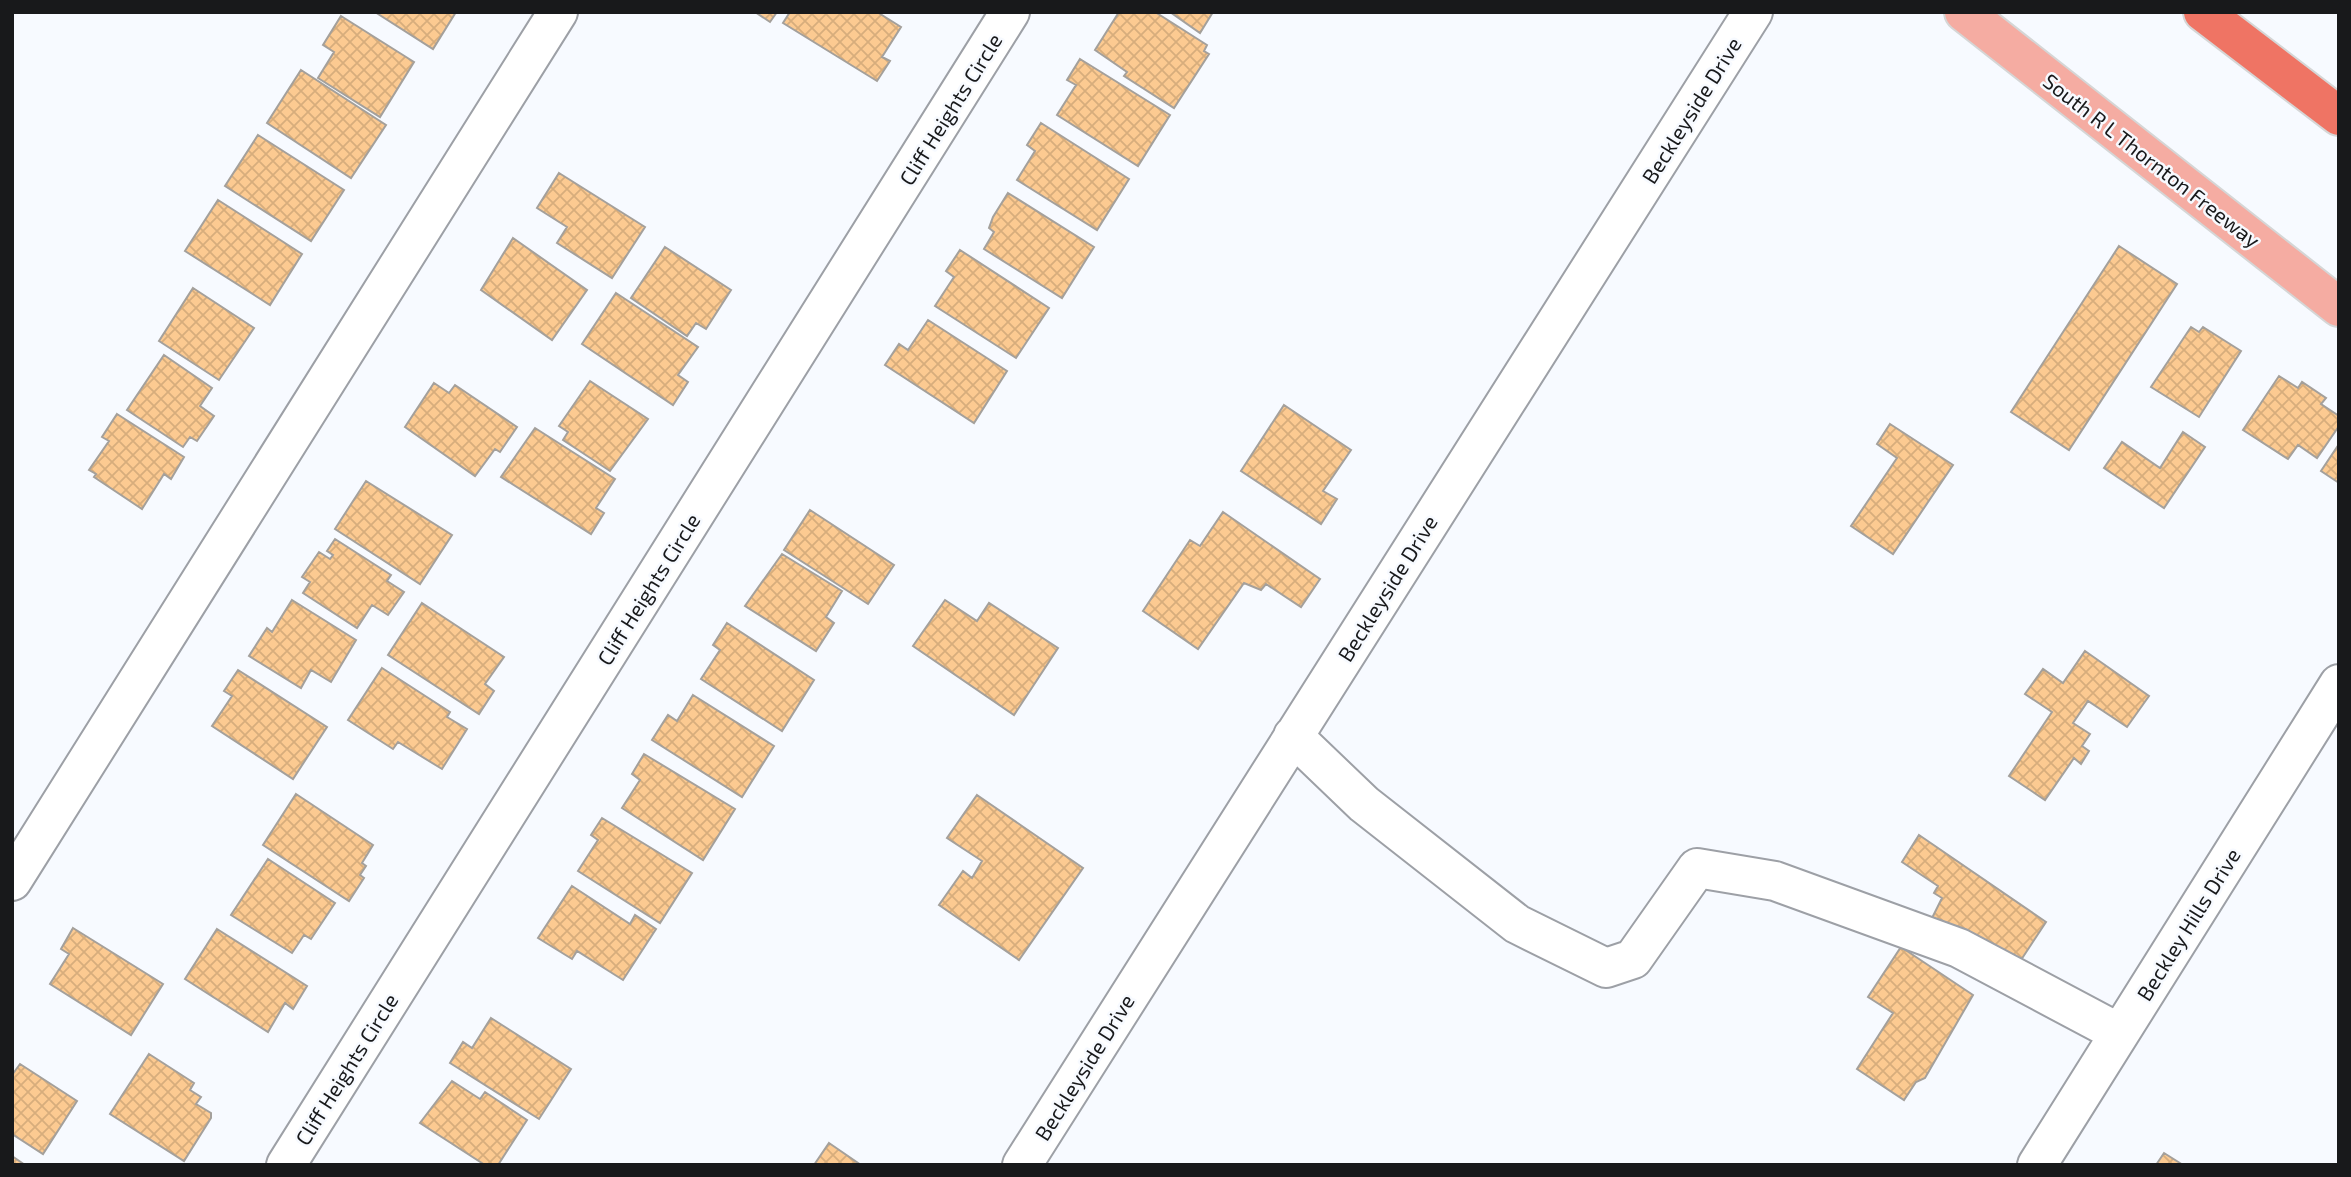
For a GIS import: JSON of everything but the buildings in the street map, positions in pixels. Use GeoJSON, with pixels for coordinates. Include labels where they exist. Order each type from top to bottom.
{"type":"FeatureCollection","features":[{"type":"Feature","properties":{"kind":"highway"},"geometry":{"type":"LineString","coordinates":[[2203,12],[2339,116]]}},
{"type":"Feature","properties":{"kind":"main road","name":"South R L Thornton Freeway"},"geometry":{"type":"LineString","coordinates":[[1964,12],[2339,307]]}},
{"type":"Feature","properties":{"kind":"street"},"geometry":{"type":"LineString","coordinates":[[12,881],[558,12]]}},
{"type":"Feature","properties":{"kind":"street","name":"Cliff Heights Circle"},"geometry":{"type":"LineString","coordinates":[[286,1165],[1010,12]]}},
{"type":"Feature","properties":{"kind":"street","name":"Beckleyside Drive"},"geometry":{"type":"LineString","coordinates":[[1022,1165],[1753,12]]}},
{"type":"Feature","properties":{"kind":"street","name":"Beckley Hills Drive"},"geometry":{"type":"LineString","coordinates":[[2037,1165],[2339,684]]}},
{"type":"Feature","properties":{"kind":"street"},"geometry":{"type":"LineString","coordinates":[[1293,736],[1364,804],[1517,924],[1605,968],[1633,959],[1698,868],[1775,881],[1959,948],[2119,1033]]}}]}
